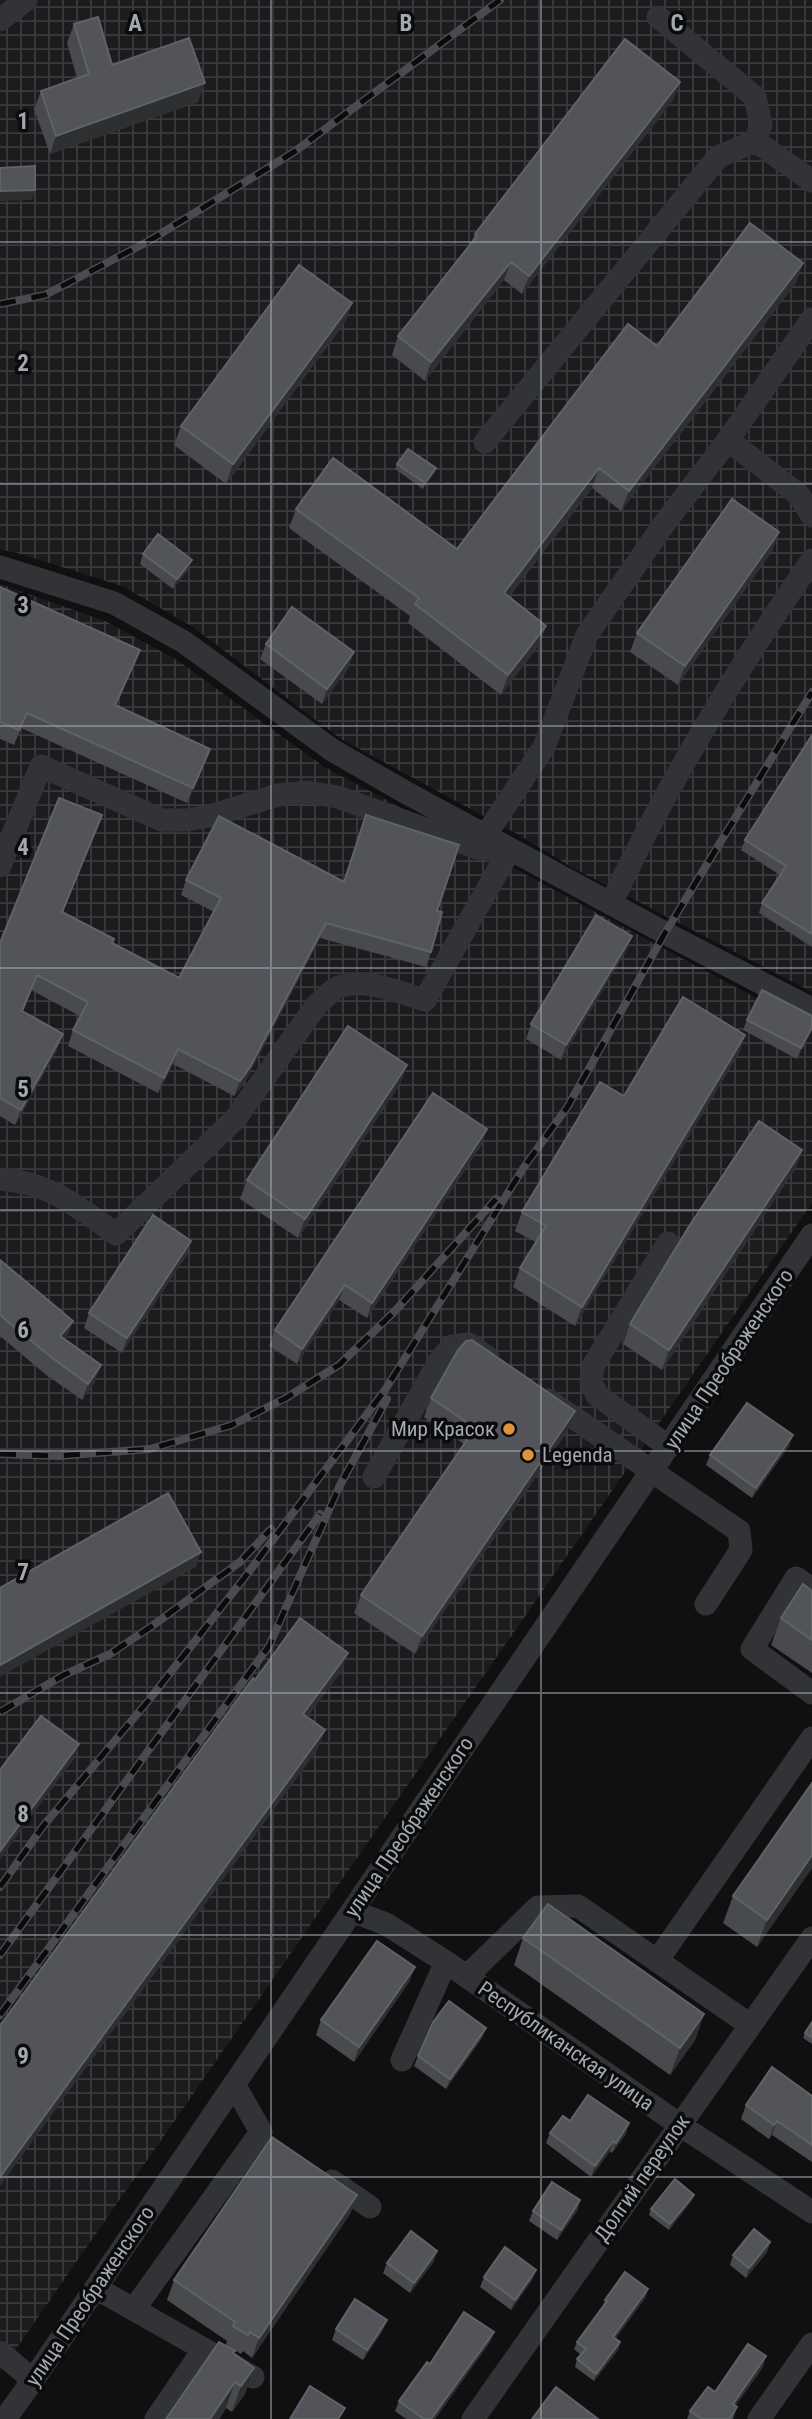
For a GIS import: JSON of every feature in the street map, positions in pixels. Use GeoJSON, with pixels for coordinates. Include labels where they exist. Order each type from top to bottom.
{"type":"FeatureCollection","features":[{"type":"Feature","properties":{"kind":"street"},"geometry":{"type":"LineString","coordinates":[[0,20],[26,0]]}},
{"type":"Feature","properties":{"kind":"street"},"geometry":{"type":"LineString","coordinates":[[485,442],[718,157],[755,141],[761,125],[755,97],[658,17]]}},
{"type":"Feature","properties":{"kind":"street"},"geometry":{"type":"LineString","coordinates":[[755,141],[812,181]]}},
{"type":"Feature","properties":{"kind":"street"},"geometry":{"type":"LineString","coordinates":[[485,836],[544,747],[587,635],[812,319]]}},
{"type":"Feature","properties":{"kind":"street"},"geometry":{"type":"LineString","coordinates":[[728,440],[799,495],[812,516]]}},
{"type":"Feature","properties":{"kind":"street"},"geometry":{"type":"LineString","coordinates":[[611,904],[639,843],[690,750],[777,610],[812,560]]}},
{"type":"Feature","properties":{"kind":"street"},"geometry":{"type":"LineString","coordinates":[[0,567],[114,603],[184,642],[332,750],[611,904],[812,1009]]}},
{"type":"Feature","properties":{"kind":"street"},"geometry":{"type":"LineString","coordinates":[[0,866],[41,766],[162,820],[210,816],[278,795],[307,792],[338,797],[477,849],[510,849]]}},
{"type":"Feature","properties":{"kind":"street"},"geometry":{"type":"LineString","coordinates":[[0,1179],[19,1180],[53,1191],[117,1234],[236,1118],[327,994],[348,984],[368,985],[425,1000],[510,849]]}},
{"type":"Feature","properties":{"kind":"street","name":"улица Преображенского"},"geometry":{"type":"LineString","coordinates":[[5,2419],[812,1235]]}},
{"type":"Feature","properties":{"kind":"street"},"geometry":{"type":"LineString","coordinates":[[668,1243],[593,1366],[591,1383],[597,1395],[669,1447]]}},
{"type":"Feature","properties":{"kind":"street"},"geometry":{"type":"LineString","coordinates":[[374,1477],[440,1360],[452,1346],[469,1344],[502,1367]]}},
{"type":"Feature","properties":{"kind":"street"},"geometry":{"type":"LineString","coordinates":[[535,1390],[739,1531],[741,1550],[706,1604]]}},
{"type":"Feature","properties":{"kind":"street"},"geometry":{"type":"LineString","coordinates":[[812,1589],[796,1578],[752,1649],[812,1693]]}},
{"type":"Feature","properties":{"kind":"street"},"geometry":{"type":"LineString","coordinates":[[657,1961],[812,1738]]}},
{"type":"Feature","properties":{"kind":"street"},"geometry":{"type":"LineString","coordinates":[[467,1976],[538,1907],[578,1906],[750,2025]]}},
{"type":"Feature","properties":{"kind":"street","name":"Республиканская улица"},"geometry":{"type":"LineString","coordinates":[[352,1910],[386,1924],[446,1962],[680,2125],[812,2212]]}},
{"type":"Feature","properties":{"kind":"street","name":"Долгий переулок"},"geometry":{"type":"LineString","coordinates":[[473,2419],[812,1938]]}},
{"type":"Feature","properties":{"kind":"street"},"geometry":{"type":"LineString","coordinates":[[401,2060],[446,1962]]}},
{"type":"Feature","properties":{"kind":"street"},"geometry":{"type":"LineString","coordinates":[[234,2084],[261,2132],[282,2147]]}},
{"type":"Feature","properties":{"kind":"street"},"geometry":{"type":"LineString","coordinates":[[134,2309],[261,2132]]}},
{"type":"Feature","properties":{"kind":"street"},"geometry":{"type":"LineString","coordinates":[[315,2169],[370,2207]]}},
{"type":"Feature","properties":{"kind":"street"},"geometry":{"type":"LineString","coordinates":[[96,2288],[253,2377]]}},
{"type":"Feature","properties":{"kind":"street"},"geometry":{"type":"LineString","coordinates":[[758,2419],[812,2344]]}},
{"type":"Feature","properties":{"kind":"street"},"geometry":{"type":"LineString","coordinates":[[156,2419],[204,2348]]}},
{"type":"Feature","properties":{"kind":"street"},"geometry":{"type":"LineString","coordinates":[[0,2352],[33,2380]]}},
{"type":"Feature","properties":{"kind":"shaded area"},"geometry":{"type":"Polygon","coordinates":[[[0,0],[812,0],[812,992],[571,867],[519,835],[341,739],[193,627],[122,586],[0,550],[0,0]]]}},
{"type":"Feature","properties":{"kind":"shaded area"},"geometry":{"type":"Polygon","coordinates":[[[0,584],[105,621],[177,660],[323,766],[812,1028],[812,1203],[0,2372],[0,584]]]}},
{"type":"Feature","properties":{"kind":"building"},"geometry":{"type":"Polygon","coordinates":[[[98,17],[112,65],[189,38],[205,83],[56,136],[41,91],[89,74],[74,24],[98,17]]]}},
{"type":"Feature","properties":{"kind":"building"},"geometry":{"type":"Polygon","coordinates":[[[625,39],[680,82],[529,276],[511,262],[431,362],[398,336],[625,39]]]}},
{"type":"Feature","properties":{"kind":"building"},"geometry":{"type":"Polygon","coordinates":[[[35,166],[35,190],[0,191],[0,168],[35,166]]]}},
{"type":"Feature","properties":{"kind":"building"},"geometry":{"type":"Polygon","coordinates":[[[750,223],[803,263],[629,491],[599,468],[504,593],[546,626],[508,675],[415,604],[419,598],[296,509],[333,458],[457,549],[628,324],[657,346],[750,223]]]}},
{"type":"Feature","properties":{"kind":"building"},"geometry":{"type":"Polygon","coordinates":[[[299,265],[352,303],[233,464],[181,426],[299,265]]]}},
{"type":"Feature","properties":{"kind":"building"},"geometry":{"type":"Polygon","coordinates":[[[408,449],[436,468],[425,483],[397,464],[408,449]]]}},
{"type":"Feature","properties":{"kind":"building"},"geometry":{"type":"Polygon","coordinates":[[[732,499],[779,532],[685,666],[637,633],[732,499]]]}},
{"type":"Feature","properties":{"kind":"building"},"geometry":{"type":"Polygon","coordinates":[[[158,534],[192,560],[177,579],[143,554],[158,534]]]}},
{"type":"Feature","properties":{"kind":"building"},"geometry":{"type":"Polygon","coordinates":[[[0,587],[140,650],[115,705],[210,749],[193,788],[27,713],[19,730],[0,722],[0,587]]]}},
{"type":"Feature","properties":{"kind":"building"},"geometry":{"type":"Polygon","coordinates":[[[292,607],[354,652],[327,689],[266,644],[292,607]]]}},
{"type":"Feature","properties":{"kind":"building"},"geometry":{"type":"Polygon","coordinates":[[[812,735],[812,934],[762,903],[786,866],[745,840],[812,735]]]}},
{"type":"Feature","properties":{"kind":"building"},"geometry":{"type":"Polygon","coordinates":[[[59,798],[102,815],[62,912],[114,939],[112,943],[179,978],[221,898],[186,880],[219,816],[344,882],[366,815],[459,845],[437,911],[442,912],[431,952],[326,923],[240,1081],[178,1049],[164,1078],[73,1030],[88,1002],[37,975],[22,1011],[63,1034],[21,1110],[0,1098],[0,943],[59,798]]]}},
{"type":"Feature","properties":{"kind":"building"},"geometry":{"type":"Polygon","coordinates":[[[596,915],[632,936],[566,1045],[531,1024],[596,915]]]}},
{"type":"Feature","properties":{"kind":"building"},"geometry":{"type":"Polygon","coordinates":[[[762,990],[812,1016],[812,1027],[801,1048],[747,1020],[762,990]]]}},
{"type":"Feature","properties":{"kind":"building"},"geometry":{"type":"Polygon","coordinates":[[[683,997],[745,1035],[582,1307],[520,1268],[546,1226],[522,1212],[600,1082],[624,1096],[683,997]]]}},
{"type":"Feature","properties":{"kind":"building"},"geometry":{"type":"Polygon","coordinates":[[[348,1026],[407,1065],[305,1219],[247,1180],[348,1026]]]}},
{"type":"Feature","properties":{"kind":"building"},"geometry":{"type":"Polygon","coordinates":[[[433,1093],[487,1129],[372,1303],[345,1285],[302,1349],[275,1330],[433,1093]]]}},
{"type":"Feature","properties":{"kind":"building"},"geometry":{"type":"Polygon","coordinates":[[[759,1121],[802,1150],[669,1350],[630,1324],[688,1228],[759,1121]]]}},
{"type":"Feature","properties":{"kind":"building"},"geometry":{"type":"Polygon","coordinates":[[[153,1215],[191,1241],[127,1338],[89,1313],[153,1215]]]}},
{"type":"Feature","properties":{"kind":"building"},"geometry":{"type":"Polygon","coordinates":[[[0,1260],[73,1321],[60,1336],[101,1365],[88,1384],[0,1315],[0,1260]]]}},
{"type":"Feature","properties":{"kind":"building"},"geometry":{"type":"Polygon","coordinates":[[[472,1340],[575,1411],[422,1636],[361,1595],[475,1428],[431,1398],[458,1350],[466,1341],[472,1340]]]}},
{"type":"Feature","properties":{"kind":"building"},"geometry":{"type":"Polygon","coordinates":[[[747,1403],[793,1435],[756,1488],[710,1455],[747,1403]]]}},
{"type":"Feature","properties":{"kind":"building"},"geometry":{"type":"Polygon","coordinates":[[[168,1493],[201,1552],[0,1665],[0,1588],[168,1493]]]}},
{"type":"Feature","properties":{"kind":"building"},"geometry":{"type":"Polygon","coordinates":[[[803,1584],[812,1591],[812,1640],[781,1618],[803,1584]]]}},
{"type":"Feature","properties":{"kind":"building"},"geometry":{"type":"Polygon","coordinates":[[[300,1618],[348,1653],[303,1714],[325,1730],[0,2177],[0,2026],[253,1678],[255,1680],[300,1618]]]}},
{"type":"Feature","properties":{"kind":"building"},"geometry":{"type":"Polygon","coordinates":[[[41,1716],[79,1744],[0,1851],[0,1770],[41,1716]]]}},
{"type":"Feature","properties":{"kind":"building"},"geometry":{"type":"Polygon","coordinates":[[[812,1783],[812,1855],[767,1920],[733,1896],[812,1783]]]}},
{"type":"Feature","properties":{"kind":"building"},"geometry":{"type":"Polygon","coordinates":[[[548,1904],[704,2014],[680,2048],[523,1938],[548,1904]]]}},
{"type":"Feature","properties":{"kind":"building"},"geometry":{"type":"Polygon","coordinates":[[[377,1941],[415,1967],[359,2047],[321,2020],[377,1941]]]}},
{"type":"Feature","properties":{"kind":"building"},"geometry":{"type":"Polygon","coordinates":[[[449,2001],[486,2028],[450,2079],[418,2056],[433,2022],[449,2001]]]}},
{"type":"Feature","properties":{"kind":"building"},"geometry":{"type":"Polygon","coordinates":[[[812,2022],[812,2038],[805,2033],[812,2022]]]}},
{"type":"Feature","properties":{"kind":"building"},"geometry":{"type":"Polygon","coordinates":[[[772,2067],[812,2096],[812,2145],[777,2121],[774,2125],[746,2105],[772,2067]]]}},
{"type":"Feature","properties":{"kind":"building"},"geometry":{"type":"Polygon","coordinates":[[[588,2095],[629,2123],[616,2143],[613,2141],[595,2166],[550,2133],[563,2116],[570,2121],[588,2095]]]}},
{"type":"Feature","properties":{"kind":"building"},"geometry":{"type":"Polygon","coordinates":[[[272,2137],[357,2195],[259,2338],[233,2326],[235,2322],[174,2280],[272,2137]]]}},
{"type":"Feature","properties":{"kind":"building"},"geometry":{"type":"Polygon","coordinates":[[[675,2179],[694,2195],[670,2224],[651,2209],[675,2179]]]}},
{"type":"Feature","properties":{"kind":"building"},"geometry":{"type":"Polygon","coordinates":[[[552,2182],[580,2200],[561,2230],[533,2211],[552,2182]]]}},
{"type":"Feature","properties":{"kind":"building"},"geometry":{"type":"Polygon","coordinates":[[[754,2229],[770,2242],[749,2268],[733,2255],[754,2229]]]}},
{"type":"Feature","properties":{"kind":"building"},"geometry":{"type":"Polygon","coordinates":[[[411,2231],[437,2251],[414,2283],[387,2263],[411,2231]]]}},
{"type":"Feature","properties":{"kind":"building"},"geometry":{"type":"Polygon","coordinates":[[[505,2247],[536,2270],[515,2300],[484,2277],[505,2247]]]}},
{"type":"Feature","properties":{"kind":"building"},"geometry":{"type":"Polygon","coordinates":[[[625,2272],[648,2289],[613,2337],[620,2342],[596,2374],[577,2359],[586,2349],[577,2342],[625,2272]]]}},
{"type":"Feature","properties":{"kind":"building"},"geometry":{"type":"Polygon","coordinates":[[[355,2299],[387,2320],[367,2350],[336,2329],[355,2299]]]}},
{"type":"Feature","properties":{"kind":"building"},"geometry":{"type":"Polygon","coordinates":[[[464,2312],[494,2332],[431,2419],[424,2419],[399,2401],[427,2362],[430,2364],[464,2312]]]}},
{"type":"Feature","properties":{"kind":"building"},"geometry":{"type":"Polygon","coordinates":[[[219,2342],[235,2351],[233,2353],[254,2368],[241,2386],[235,2382],[210,2419],[166,2419],[219,2342]]]}},
{"type":"Feature","properties":{"kind":"building"},"geometry":{"type":"Polygon","coordinates":[[[748,2344],[766,2356],[733,2404],[737,2407],[729,2419],[702,2419],[690,2411],[708,2387],[715,2392],[748,2344]]]}},
{"type":"Feature","properties":{"kind":"building"},"geometry":{"type":"Polygon","coordinates":[[[310,2386],[345,2408],[338,2419],[290,2419],[310,2386]]]}},
{"type":"Feature","properties":{"kind":"building"},"geometry":{"type":"Polygon","coordinates":[[[556,2387],[598,2419],[532,2419],[556,2387]]]}},
{"type":"Feature","properties":{"kind":"railway"},"geometry":{"type":"LineString","coordinates":[[0,304],[45,295],[147,242],[294,152],[500,0]]}},
{"type":"Feature","properties":{"kind":"railway"},"geometry":{"type":"LineString","coordinates":[[0,1887],[44,1825],[149,1700],[245,1577],[385,1390],[524,1167],[568,1106],[665,933],[812,692]]}},
{"type":"Feature","properties":{"kind":"railway"},"geometry":{"type":"LineString","coordinates":[[0,1454],[58,1456],[150,1449],[232,1425],[286,1398],[339,1365],[395,1311],[496,1199]]}},
{"type":"Feature","properties":{"kind":"railway"},"geometry":{"type":"LineString","coordinates":[[0,2015],[269,1646],[340,1485],[387,1399]]}},
{"type":"Feature","properties":{"kind":"railway"},"geometry":{"type":"LineString","coordinates":[[0,1955],[320,1514]]}},
{"type":"Feature","properties":{"kind":"railway"},"geometry":{"type":"LineString","coordinates":[[0,1712],[64,1675],[110,1654],[152,1626],[240,1562],[271,1529]]}},
{"type":"Feature","properties":{"kind":"place","name":"Мир Красок"},"geometry":{"type":"Point","coordinates":[509,1429]}},
{"type":"Feature","properties":{"kind":"place","name":"Legenda"},"geometry":{"type":"Point","coordinates":[528,1455]}}]}
